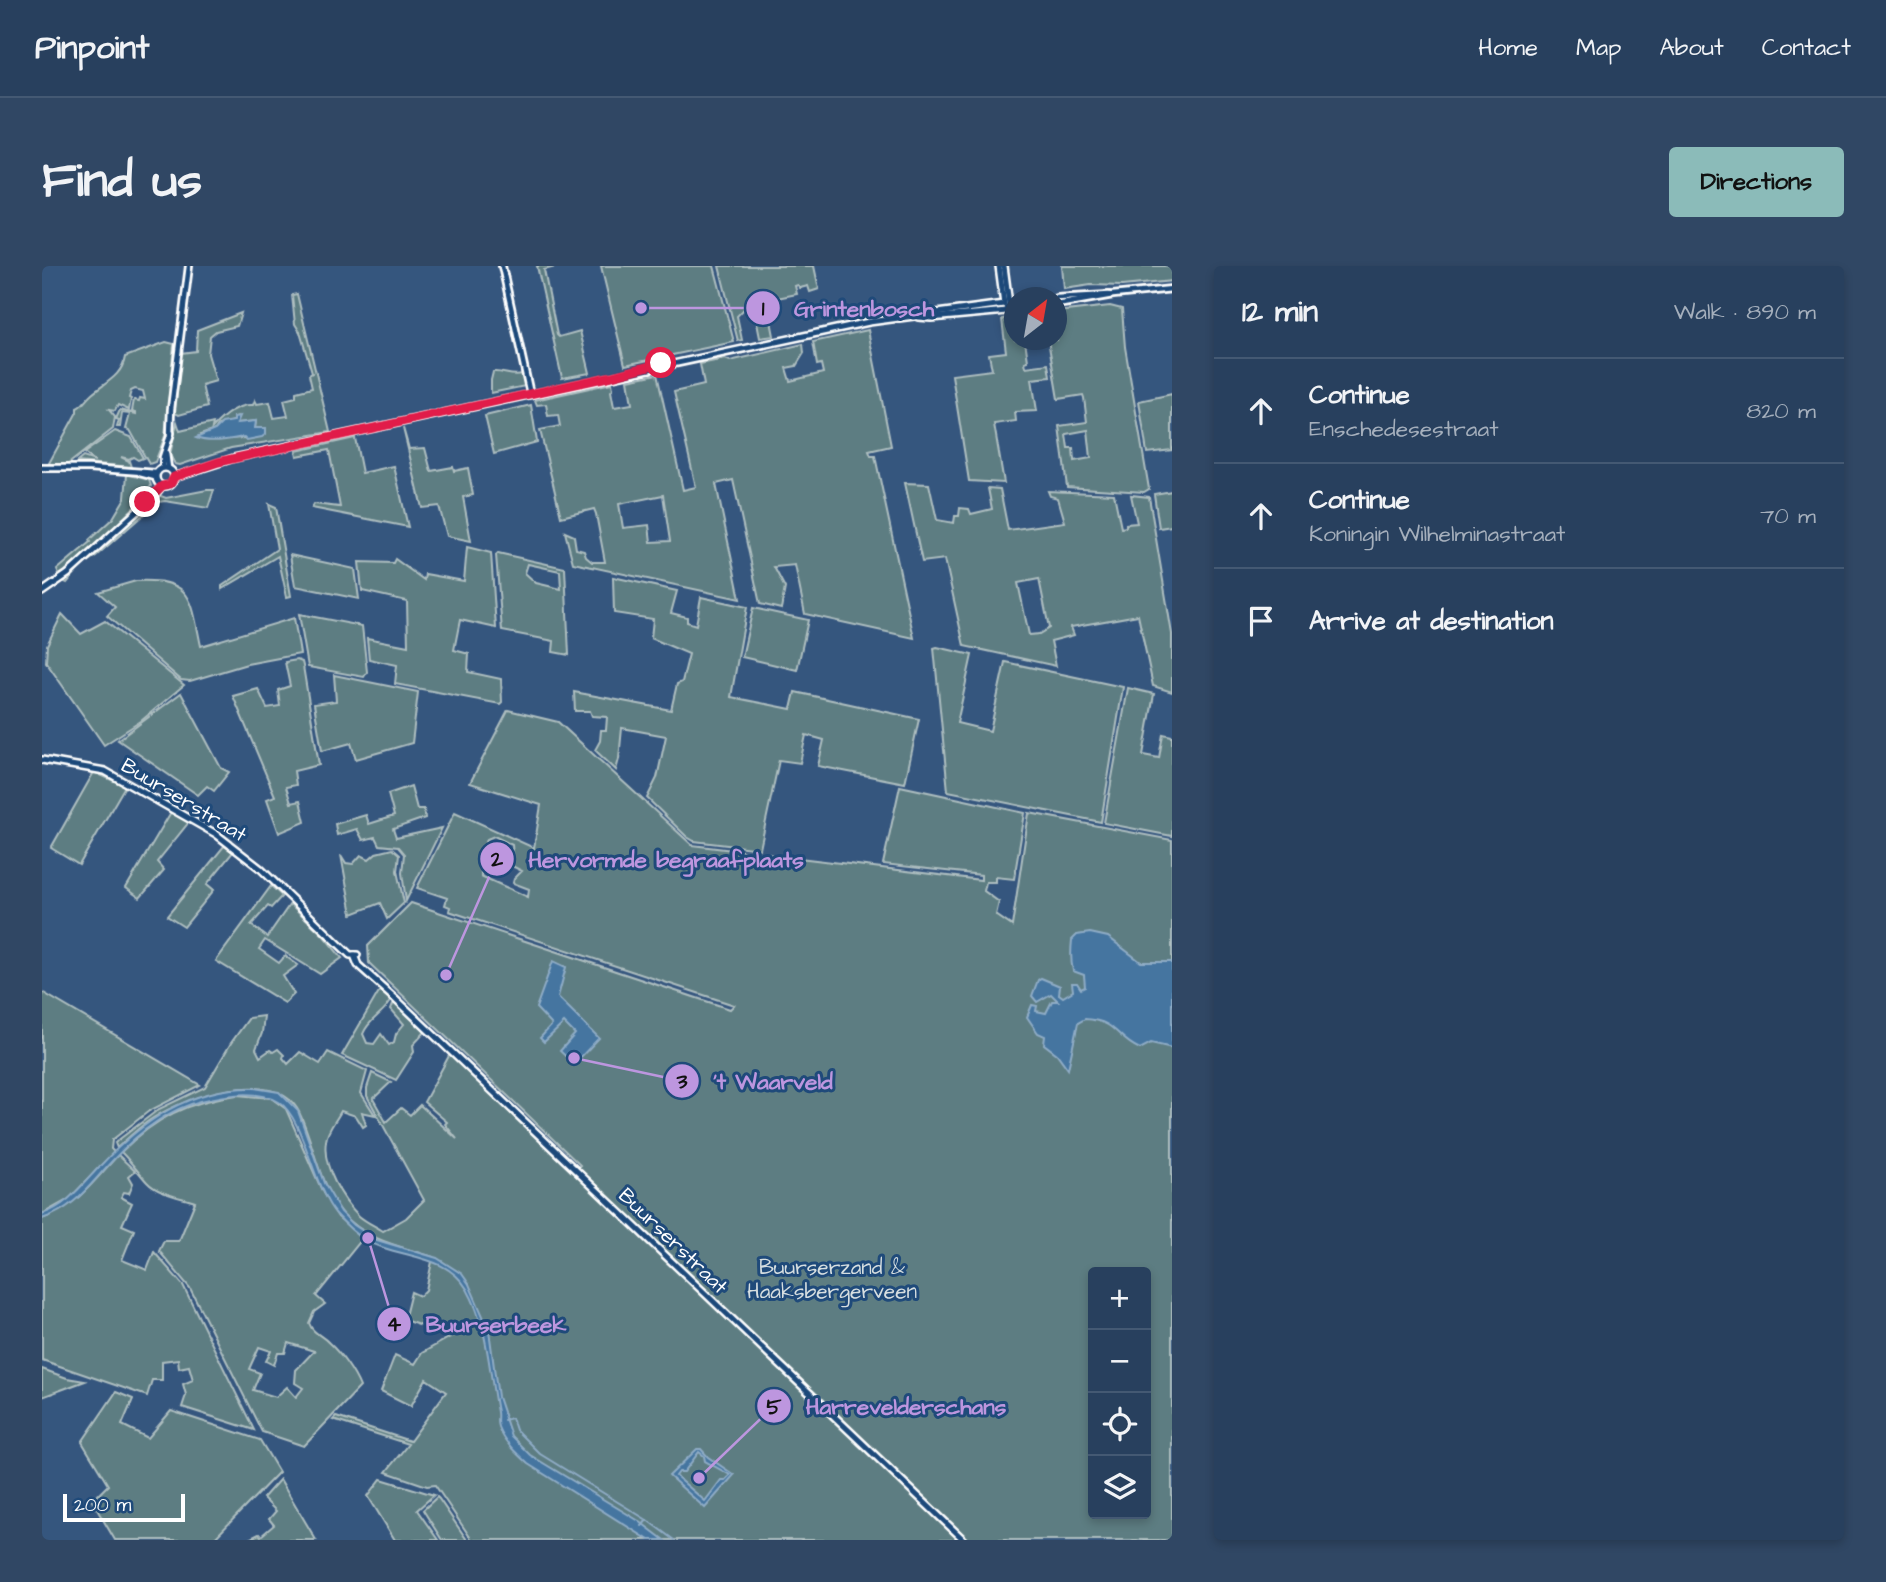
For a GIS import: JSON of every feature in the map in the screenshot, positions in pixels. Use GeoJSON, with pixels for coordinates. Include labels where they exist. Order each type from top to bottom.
{"type":"FeatureCollection","features":[{"type":"Feature","properties":{"kind":"main road"},"geometry":{"type":"LineString","coordinates":[[1002,266],[1006,287]]}},
{"type":"Feature","properties":{"kind":"main road"},"geometry":{"type":"LineString","coordinates":[[174,475],[246,455],[869,322],[915,316],[931,318],[1004,306]]}},
{"type":"Feature","properties":{"kind":"main road"},"geometry":{"type":"LineString","coordinates":[[44,591],[148,499],[165,468],[174,475]]}},
{"type":"Feature","properties":{"kind":"main road"},"geometry":{"type":"LineString","coordinates":[[158,480],[170,484],[174,475]]}},
{"type":"Feature","properties":{"kind":"main road","name":"Buurserstraat"},"geometry":{"type":"LineString","coordinates":[[42,760],[105,771],[216,834],[261,869],[350,955],[356,955],[361,964],[391,993],[964,1540]]}},
{"type":"Feature","properties":{"kind":"street"},"geometry":{"type":"LineString","coordinates":[[165,468],[189,266]]}},
{"type":"Feature","properties":{"kind":"street"},"geometry":{"type":"LineString","coordinates":[[502,266],[530,394]]}},
{"type":"Feature","properties":{"kind":"street"},"geometry":{"type":"LineString","coordinates":[[1067,297],[1172,289]]}},
{"type":"Feature","properties":{"kind":"street"},"geometry":{"type":"LineString","coordinates":[[1067,303],[1113,295]]}},
{"type":"Feature","properties":{"kind":"street"},"geometry":{"type":"LineString","coordinates":[[42,468],[139,472],[158,480]]}},
{"type":"Feature","properties":{"kind":"green space"},"geometry":{"type":"Polygon","coordinates":[[[537,266],[559,266],[544,270],[557,335],[559,337],[580,331],[590,373],[562,378],[537,266]]]}},
{"type":"Feature","properties":{"kind":"green space"},"geometry":{"type":"Polygon","coordinates":[[[601,266],[714,266],[734,342],[625,365],[601,266]]]}},
{"type":"Feature","properties":{"kind":"green space"},"geometry":{"type":"Polygon","coordinates":[[[719,266],[814,266],[819,289],[810,292],[808,286],[800,288],[798,285],[795,286],[797,294],[767,300],[774,336],[760,338],[754,308],[744,309],[737,316],[742,340],[738,341],[719,266]]]}},
{"type":"Feature","properties":{"kind":"green space"},"geometry":{"type":"Polygon","coordinates":[[[1062,266],[1172,266],[1172,281],[1122,286],[1064,287],[1062,266]]]}},
{"type":"Feature","properties":{"kind":"green space"},"geometry":{"type":"Polygon","coordinates":[[[297,294],[330,432],[231,448],[180,465],[175,464],[170,455],[177,422],[180,431],[213,423],[212,428],[230,412],[253,405],[255,400],[257,404],[270,402],[274,418],[288,416],[284,400],[296,397],[296,392],[312,388],[309,375],[312,373],[300,332],[295,324],[292,295],[297,294]],[[238,416],[234,417],[234,421],[218,425],[215,430],[200,435],[203,440],[246,438],[266,428],[255,428],[256,421],[237,423],[238,416]]]}},
{"type":"Feature","properties":{"kind":"green space"},"geometry":{"type":"Polygon","coordinates":[[[1110,306],[1122,309],[1125,347],[1149,489],[1144,492],[1067,487],[1059,426],[1087,422],[1083,395],[1058,399],[1050,350],[1067,350],[1067,311],[1110,306]],[[1088,430],[1066,434],[1068,448],[1073,448],[1074,461],[1091,458],[1088,430]]]}},
{"type":"Feature","properties":{"kind":"green space"},"geometry":{"type":"Polygon","coordinates":[[[241,313],[237,326],[216,331],[210,336],[208,354],[216,381],[202,385],[207,407],[179,415],[175,413],[181,353],[196,351],[197,330],[241,313]]]}},
{"type":"Feature","properties":{"kind":"green space"},"geometry":{"type":"Polygon","coordinates":[[[868,330],[891,446],[869,451],[871,456],[875,456],[914,638],[805,614],[795,565],[774,567],[785,588],[781,609],[760,604],[733,480],[716,484],[740,599],[573,563],[565,532],[574,536],[576,549],[584,551],[592,562],[605,562],[596,514],[594,509],[561,517],[540,430],[560,426],[558,415],[548,416],[546,404],[537,405],[535,400],[612,383],[614,407],[632,404],[628,380],[657,374],[683,490],[696,487],[674,392],[704,385],[700,364],[725,359],[730,361],[803,344],[804,353],[796,366],[786,368],[790,381],[823,373],[821,364],[817,365],[813,342],[868,330]],[[663,495],[619,504],[623,528],[649,525],[651,542],[670,541],[663,495]]]}},
{"type":"Feature","properties":{"kind":"green space"},"geometry":{"type":"Polygon","coordinates":[[[166,342],[174,344],[165,436],[155,462],[149,464],[130,430],[126,429],[130,414],[122,413],[120,427],[117,427],[119,420],[116,419],[120,410],[136,414],[132,411],[134,400],[145,399],[143,391],[135,389],[131,391],[129,398],[129,410],[118,405],[115,411],[109,410],[115,417],[113,429],[67,465],[48,465],[77,408],[117,374],[125,357],[166,342]]]}},
{"type":"Feature","properties":{"kind":"green space"},"geometry":{"type":"Polygon","coordinates":[[[1026,350],[1026,367],[1048,364],[1050,377],[1032,379],[1037,411],[1015,412],[1016,421],[994,424],[1004,483],[969,481],[952,375],[992,370],[989,354],[1026,350]]]}},
{"type":"Feature","properties":{"kind":"green space"},"geometry":{"type":"Polygon","coordinates":[[[493,372],[522,374],[525,386],[491,393],[493,372]]]}},
{"type":"Feature","properties":{"kind":"green space"},"geometry":{"type":"Polygon","coordinates":[[[1172,394],[1172,450],[1147,453],[1139,401],[1172,394]]]}},
{"type":"Feature","properties":{"kind":"green space"},"geometry":{"type":"Polygon","coordinates":[[[531,405],[537,442],[494,454],[485,416],[531,405]]]}},
{"type":"Feature","properties":{"kind":"green space"},"geometry":{"type":"Polygon","coordinates":[[[403,428],[409,449],[425,448],[431,471],[453,467],[454,471],[468,468],[473,495],[463,497],[471,541],[447,536],[439,506],[422,508],[403,428]]]}},
{"type":"Feature","properties":{"kind":"green space"},"geometry":{"type":"Polygon","coordinates":[[[115,431],[131,437],[143,458],[138,460],[121,457],[129,461],[131,467],[77,462],[83,457],[95,461],[84,453],[115,431]]]}},
{"type":"Feature","properties":{"kind":"green space"},"geometry":{"type":"Polygon","coordinates":[[[355,438],[362,473],[394,466],[408,527],[312,508],[314,504],[340,507],[329,450],[297,456],[296,451],[355,438]]]}},
{"type":"Feature","properties":{"kind":"green space"},"geometry":{"type":"Polygon","coordinates":[[[127,474],[149,480],[151,486],[108,534],[59,575],[57,570],[113,518],[125,498],[127,474]]]}},
{"type":"Feature","properties":{"kind":"green space"},"geometry":{"type":"Polygon","coordinates":[[[905,483],[929,484],[937,520],[954,523],[960,508],[969,509],[971,514],[992,509],[988,488],[1000,489],[1008,530],[1065,522],[1058,498],[1050,496],[1048,491],[1114,494],[1121,528],[1126,527],[1126,524],[1137,523],[1131,495],[1149,497],[1172,634],[1172,692],[1153,686],[1138,615],[1071,627],[1074,635],[1051,641],[1056,666],[964,646],[945,559],[922,562],[905,483]],[[1039,579],[1018,583],[1029,635],[1039,634],[1049,628],[1039,579]]]}},
{"type":"Feature","properties":{"kind":"green space"},"geometry":{"type":"Polygon","coordinates":[[[214,490],[208,508],[158,502],[82,565],[67,583],[63,581],[158,495],[166,498],[214,490]]]}},
{"type":"Feature","properties":{"kind":"green space"},"geometry":{"type":"Polygon","coordinates":[[[1172,491],[1172,526],[1159,528],[1154,494],[1172,491]]]}},
{"type":"Feature","properties":{"kind":"green space"},"geometry":{"type":"Polygon","coordinates":[[[269,504],[276,507],[291,596],[287,597],[278,556],[222,589],[222,586],[277,549],[269,504]]]}},
{"type":"Feature","properties":{"kind":"green space"},"geometry":{"type":"Polygon","coordinates":[[[467,547],[491,553],[496,628],[460,620],[454,650],[469,654],[468,672],[501,679],[500,704],[395,684],[397,665],[369,659],[367,638],[408,646],[407,601],[362,591],[359,562],[393,563],[395,559],[424,580],[425,574],[464,581],[467,547]]]}},
{"type":"Feature","properties":{"kind":"green space"},"geometry":{"type":"Polygon","coordinates":[[[498,553],[565,568],[569,655],[553,652],[554,641],[502,631],[498,553]],[[528,564],[525,573],[536,583],[561,589],[560,571],[528,564]]]}},
{"type":"Feature","properties":{"kind":"green space"},"geometry":{"type":"Polygon","coordinates":[[[290,555],[355,569],[359,599],[295,586],[290,555]]]}},
{"type":"Feature","properties":{"kind":"green space"},"geometry":{"type":"Polygon","coordinates":[[[613,577],[677,591],[671,613],[687,617],[687,622],[696,625],[701,597],[747,607],[731,697],[791,709],[795,692],[919,719],[905,783],[818,766],[824,740],[806,735],[800,763],[779,760],[760,849],[694,841],[687,837],[647,798],[657,778],[666,736],[622,728],[616,770],[595,750],[600,741],[601,730],[606,730],[607,717],[592,716],[590,711],[575,711],[574,692],[671,710],[677,684],[682,682],[689,654],[651,638],[653,619],[614,613],[613,577]]]}},
{"type":"Feature","properties":{"kind":"green space"},"geometry":{"type":"Polygon","coordinates":[[[136,581],[169,583],[186,595],[195,616],[201,646],[294,618],[300,654],[247,664],[190,681],[181,680],[107,616],[115,607],[98,592],[136,581]]]}},
{"type":"Feature","properties":{"kind":"green space"},"geometry":{"type":"Polygon","coordinates":[[[753,608],[808,620],[797,670],[742,657],[753,608]]]}},
{"type":"Feature","properties":{"kind":"green space"},"geometry":{"type":"Polygon","coordinates":[[[62,614],[81,634],[105,621],[184,685],[141,721],[104,745],[46,662],[47,645],[62,614]]]}},
{"type":"Feature","properties":{"kind":"green space"},"geometry":{"type":"Polygon","coordinates":[[[299,614],[362,626],[367,672],[364,677],[308,667],[299,614]]]}},
{"type":"Feature","properties":{"kind":"green space"},"geometry":{"type":"Polygon","coordinates":[[[934,648],[972,655],[957,723],[990,731],[1005,662],[1123,687],[1101,822],[948,791],[934,648]]]}},
{"type":"Feature","properties":{"kind":"green space"},"geometry":{"type":"Polygon","coordinates":[[[285,662],[302,662],[303,666],[319,765],[294,771],[296,785],[286,787],[291,803],[300,801],[305,822],[279,833],[267,799],[275,796],[233,696],[258,689],[267,708],[280,706],[278,690],[290,686],[285,662]]]}},
{"type":"Feature","properties":{"kind":"green space"},"geometry":{"type":"Polygon","coordinates":[[[334,675],[418,692],[412,743],[356,759],[351,743],[322,751],[314,704],[336,701],[334,675]]]}},
{"type":"Feature","properties":{"kind":"green space"},"geometry":{"type":"Polygon","coordinates":[[[1128,688],[1154,694],[1143,755],[1159,758],[1163,734],[1172,736],[1172,836],[1104,823],[1128,688]]]}},
{"type":"Feature","properties":{"kind":"green space"},"geometry":{"type":"Polygon","coordinates":[[[181,693],[221,768],[229,772],[214,791],[207,786],[198,795],[118,740],[181,693]]]}},
{"type":"Feature","properties":{"kind":"green space","name":"Buurserzand & Haaksbergerveen"},"geometry":{"type":"Polygon","coordinates":[[[508,710],[558,722],[692,845],[981,880],[981,875],[883,864],[900,786],[1025,813],[1014,879],[996,877],[996,882],[986,882],[984,891],[999,902],[996,915],[1012,926],[1029,813],[1172,840],[1172,1540],[472,1540],[435,1485],[427,1486],[386,1472],[408,1444],[333,1420],[336,1417],[410,1441],[446,1392],[426,1379],[411,1406],[381,1391],[395,1355],[415,1364],[422,1353],[452,1336],[404,1320],[411,1292],[420,1296],[426,1290],[433,1257],[373,1237],[343,1214],[322,1178],[299,1112],[287,1098],[271,1090],[251,1088],[207,1094],[148,1121],[117,1148],[115,1143],[159,1109],[205,1087],[249,1018],[264,1016],[256,1049],[260,1057],[270,1050],[273,1052],[278,1049],[288,1064],[300,1052],[320,1064],[328,1052],[367,1071],[361,1093],[375,1115],[362,1112],[366,1125],[363,1127],[356,1116],[341,1111],[328,1133],[327,1161],[346,1201],[359,1216],[383,1231],[406,1218],[424,1200],[367,1096],[372,1073],[391,1082],[373,1099],[386,1122],[401,1108],[410,1115],[420,1105],[457,1139],[445,1124],[447,1122],[424,1102],[450,1054],[574,1172],[580,1165],[369,963],[368,946],[411,903],[730,1009],[734,1005],[449,911],[450,907],[445,905],[447,898],[417,888],[455,812],[534,848],[541,805],[470,783],[508,710]],[[494,836],[487,839],[482,855],[481,876],[528,897],[529,889],[513,883],[522,871],[510,865],[513,857],[512,845],[494,836]]]}},
{"type":"Feature","properties":{"kind":"green space"},"geometry":{"type":"Polygon","coordinates":[[[94,772],[125,786],[79,865],[51,848],[94,772]]]}},
{"type":"Feature","properties":{"kind":"green space"},"geometry":{"type":"Polygon","coordinates":[[[411,786],[417,809],[424,809],[425,818],[393,829],[396,838],[442,828],[406,901],[402,873],[404,854],[398,847],[379,845],[375,837],[363,840],[357,829],[337,835],[335,824],[366,815],[369,824],[394,816],[388,794],[411,786]]]}},
{"type":"Feature","properties":{"kind":"green space"},"geometry":{"type":"Polygon","coordinates":[[[171,812],[189,822],[157,862],[164,870],[140,898],[126,888],[171,812]]]}},
{"type":"Feature","properties":{"kind":"green space"},"geometry":{"type":"Polygon","coordinates":[[[224,846],[233,852],[207,884],[214,890],[184,927],[167,916],[224,846]]]}},
{"type":"Feature","properties":{"kind":"green space"},"geometry":{"type":"Polygon","coordinates":[[[392,849],[399,855],[397,871],[404,903],[387,919],[380,903],[352,914],[341,855],[346,863],[353,864],[361,855],[369,859],[376,853],[392,849]]]}},
{"type":"Feature","properties":{"kind":"green space"},"geometry":{"type":"Polygon","coordinates":[[[271,886],[282,896],[271,908],[268,906],[251,925],[267,937],[290,904],[323,935],[342,958],[320,974],[265,940],[259,949],[279,963],[285,956],[298,965],[283,976],[294,994],[285,1003],[216,961],[271,886]]]}},
{"type":"Feature","properties":{"kind":"green space"},"geometry":{"type":"Polygon","coordinates":[[[381,988],[392,998],[366,1028],[363,1034],[367,1043],[374,1044],[381,1034],[389,1045],[394,1042],[396,1034],[404,1024],[391,1009],[394,1001],[426,1031],[413,1045],[414,1052],[396,1080],[342,1055],[381,988]]]}},
{"type":"Feature","properties":{"kind":"green space"},"geometry":{"type":"Polygon","coordinates":[[[42,992],[200,1085],[149,1111],[112,1140],[111,1149],[114,1152],[69,1199],[42,1214],[42,992]]]}},
{"type":"Feature","properties":{"kind":"green space"},"geometry":{"type":"Polygon","coordinates":[[[237,1095],[271,1098],[286,1109],[323,1193],[338,1217],[363,1238],[316,1296],[325,1304],[314,1312],[309,1323],[342,1358],[360,1387],[304,1446],[262,1432],[190,1288],[159,1251],[164,1241],[179,1241],[195,1202],[152,1186],[121,1152],[160,1120],[188,1107],[237,1095]],[[288,1343],[285,1353],[278,1353],[274,1365],[266,1361],[271,1351],[259,1347],[249,1369],[260,1373],[253,1390],[276,1397],[287,1387],[296,1397],[303,1388],[295,1383],[296,1370],[314,1351],[288,1343]]]}},
{"type":"Feature","properties":{"kind":"green space"},"geometry":{"type":"Polygon","coordinates":[[[118,1155],[135,1171],[129,1176],[133,1183],[129,1193],[124,1192],[121,1197],[132,1203],[122,1225],[134,1230],[122,1260],[147,1270],[154,1252],[183,1285],[254,1430],[182,1407],[186,1395],[183,1384],[193,1380],[189,1366],[179,1368],[178,1359],[162,1361],[162,1380],[152,1380],[147,1396],[42,1360],[42,1219],[75,1200],[118,1155]]]}},
{"type":"Feature","properties":{"kind":"green space"},"geometry":{"type":"Polygon","coordinates":[[[42,1369],[67,1378],[85,1381],[42,1397],[42,1369]]]}},
{"type":"Feature","properties":{"kind":"green space"},"geometry":{"type":"Polygon","coordinates":[[[116,1392],[133,1399],[122,1425],[148,1438],[171,1411],[260,1440],[279,1472],[213,1540],[115,1540],[92,1501],[108,1485],[82,1442],[116,1392]]]}},
{"type":"Feature","properties":{"kind":"green space"},"geometry":{"type":"Polygon","coordinates":[[[280,1479],[316,1540],[247,1540],[259,1534],[261,1536],[274,1525],[269,1519],[276,1511],[263,1498],[280,1479]]]}},
{"type":"Feature","properties":{"kind":"green space"},"geometry":{"type":"Polygon","coordinates":[[[381,1479],[434,1495],[417,1510],[438,1540],[395,1540],[368,1496],[381,1479]]]}},
{"type":"Feature","properties":{"kind":"green space"},"geometry":{"type":"Polygon","coordinates":[[[437,1497],[467,1540],[442,1540],[423,1510],[437,1497]]]}},
{"type":"Feature","properties":{"kind":"water"},"geometry":{"type":"Polygon","coordinates":[[[240,416],[237,423],[256,421],[255,428],[266,428],[266,434],[247,440],[244,437],[214,441],[196,438],[215,430],[222,423],[234,421],[234,417],[240,416]]]}},
{"type":"Feature","properties":{"kind":"water"},"geometry":{"type":"Polygon","coordinates":[[[1090,933],[1108,937],[1141,962],[1172,962],[1172,1048],[1151,1043],[1140,1049],[1110,1026],[1085,1019],[1078,1023],[1068,1069],[1057,1054],[1044,1044],[1045,1036],[1038,1033],[1027,1017],[1032,1005],[1037,1006],[1036,1011],[1046,1013],[1052,1001],[1058,1001],[1051,994],[1037,1002],[1032,996],[1038,980],[1041,978],[1060,986],[1059,994],[1063,997],[1073,991],[1072,983],[1077,983],[1081,989],[1085,987],[1084,975],[1073,971],[1072,940],[1077,935],[1090,933]]]}},
{"type":"Feature","properties":{"kind":"water"},"geometry":{"type":"Polygon","coordinates":[[[553,961],[566,967],[558,997],[599,1038],[574,1064],[560,1051],[575,1034],[564,1023],[544,1042],[540,1038],[552,1025],[536,1008],[553,961]]]}},
{"type":"Feature","properties":{"kind":"water"},"geometry":{"type":"Polygon","coordinates":[[[254,1088],[279,1092],[298,1111],[324,1183],[341,1212],[354,1225],[377,1240],[437,1258],[462,1274],[489,1330],[498,1397],[511,1436],[530,1455],[639,1521],[664,1540],[649,1540],[528,1464],[511,1447],[497,1425],[484,1333],[467,1289],[458,1277],[446,1268],[377,1245],[360,1237],[346,1224],[328,1202],[295,1123],[288,1110],[279,1102],[261,1096],[241,1094],[201,1101],[176,1110],[133,1140],[73,1202],[42,1219],[42,1214],[67,1200],[116,1150],[150,1121],[188,1100],[209,1093],[254,1088]]]}},
{"type":"Feature","properties":{"kind":"water"},"geometry":{"type":"Polygon","coordinates":[[[697,1449],[701,1449],[734,1475],[705,1508],[669,1476],[697,1449]],[[699,1452],[684,1472],[679,1472],[676,1476],[705,1501],[721,1480],[730,1475],[705,1461],[699,1452]]]}},
{"type":"Feature","properties":{"kind":"waterway"},"geometry":{"type":"LineString","coordinates":[[504,1420],[512,1418],[516,1430],[540,1454],[647,1520]]}},
{"type":"Feature","properties":{"kind":"waterway"},"geometry":{"type":"LineString","coordinates":[[642,1526],[647,1520],[674,1540]]}},
{"type":"Feature","properties":{"kind":"place","name":"Grintenbosch"},"geometry":{"type":"Point","coordinates":[641,308]}},
{"type":"Feature","properties":{"kind":"place","name":"Hervormde begraafplaats"},"geometry":{"type":"Point","coordinates":[446,975]}},
{"type":"Feature","properties":{"kind":"place","name":"'t Waarveld"},"geometry":{"type":"Point","coordinates":[574,1058]}},
{"type":"Feature","properties":{"kind":"place","name":"Buurserbeek"},"geometry":{"type":"Point","coordinates":[368,1238]}},
{"type":"Feature","properties":{"kind":"place","name":"Harrevelderschans"},"geometry":{"type":"Point","coordinates":[699,1478]}},
{"type":"Feature","properties":{"kind":"route"},"geometry":{"type":"LineString","coordinates":[[145,502],[162,486],[170,484],[174,477],[218,462],[654,367],[661,363]]}}]}
